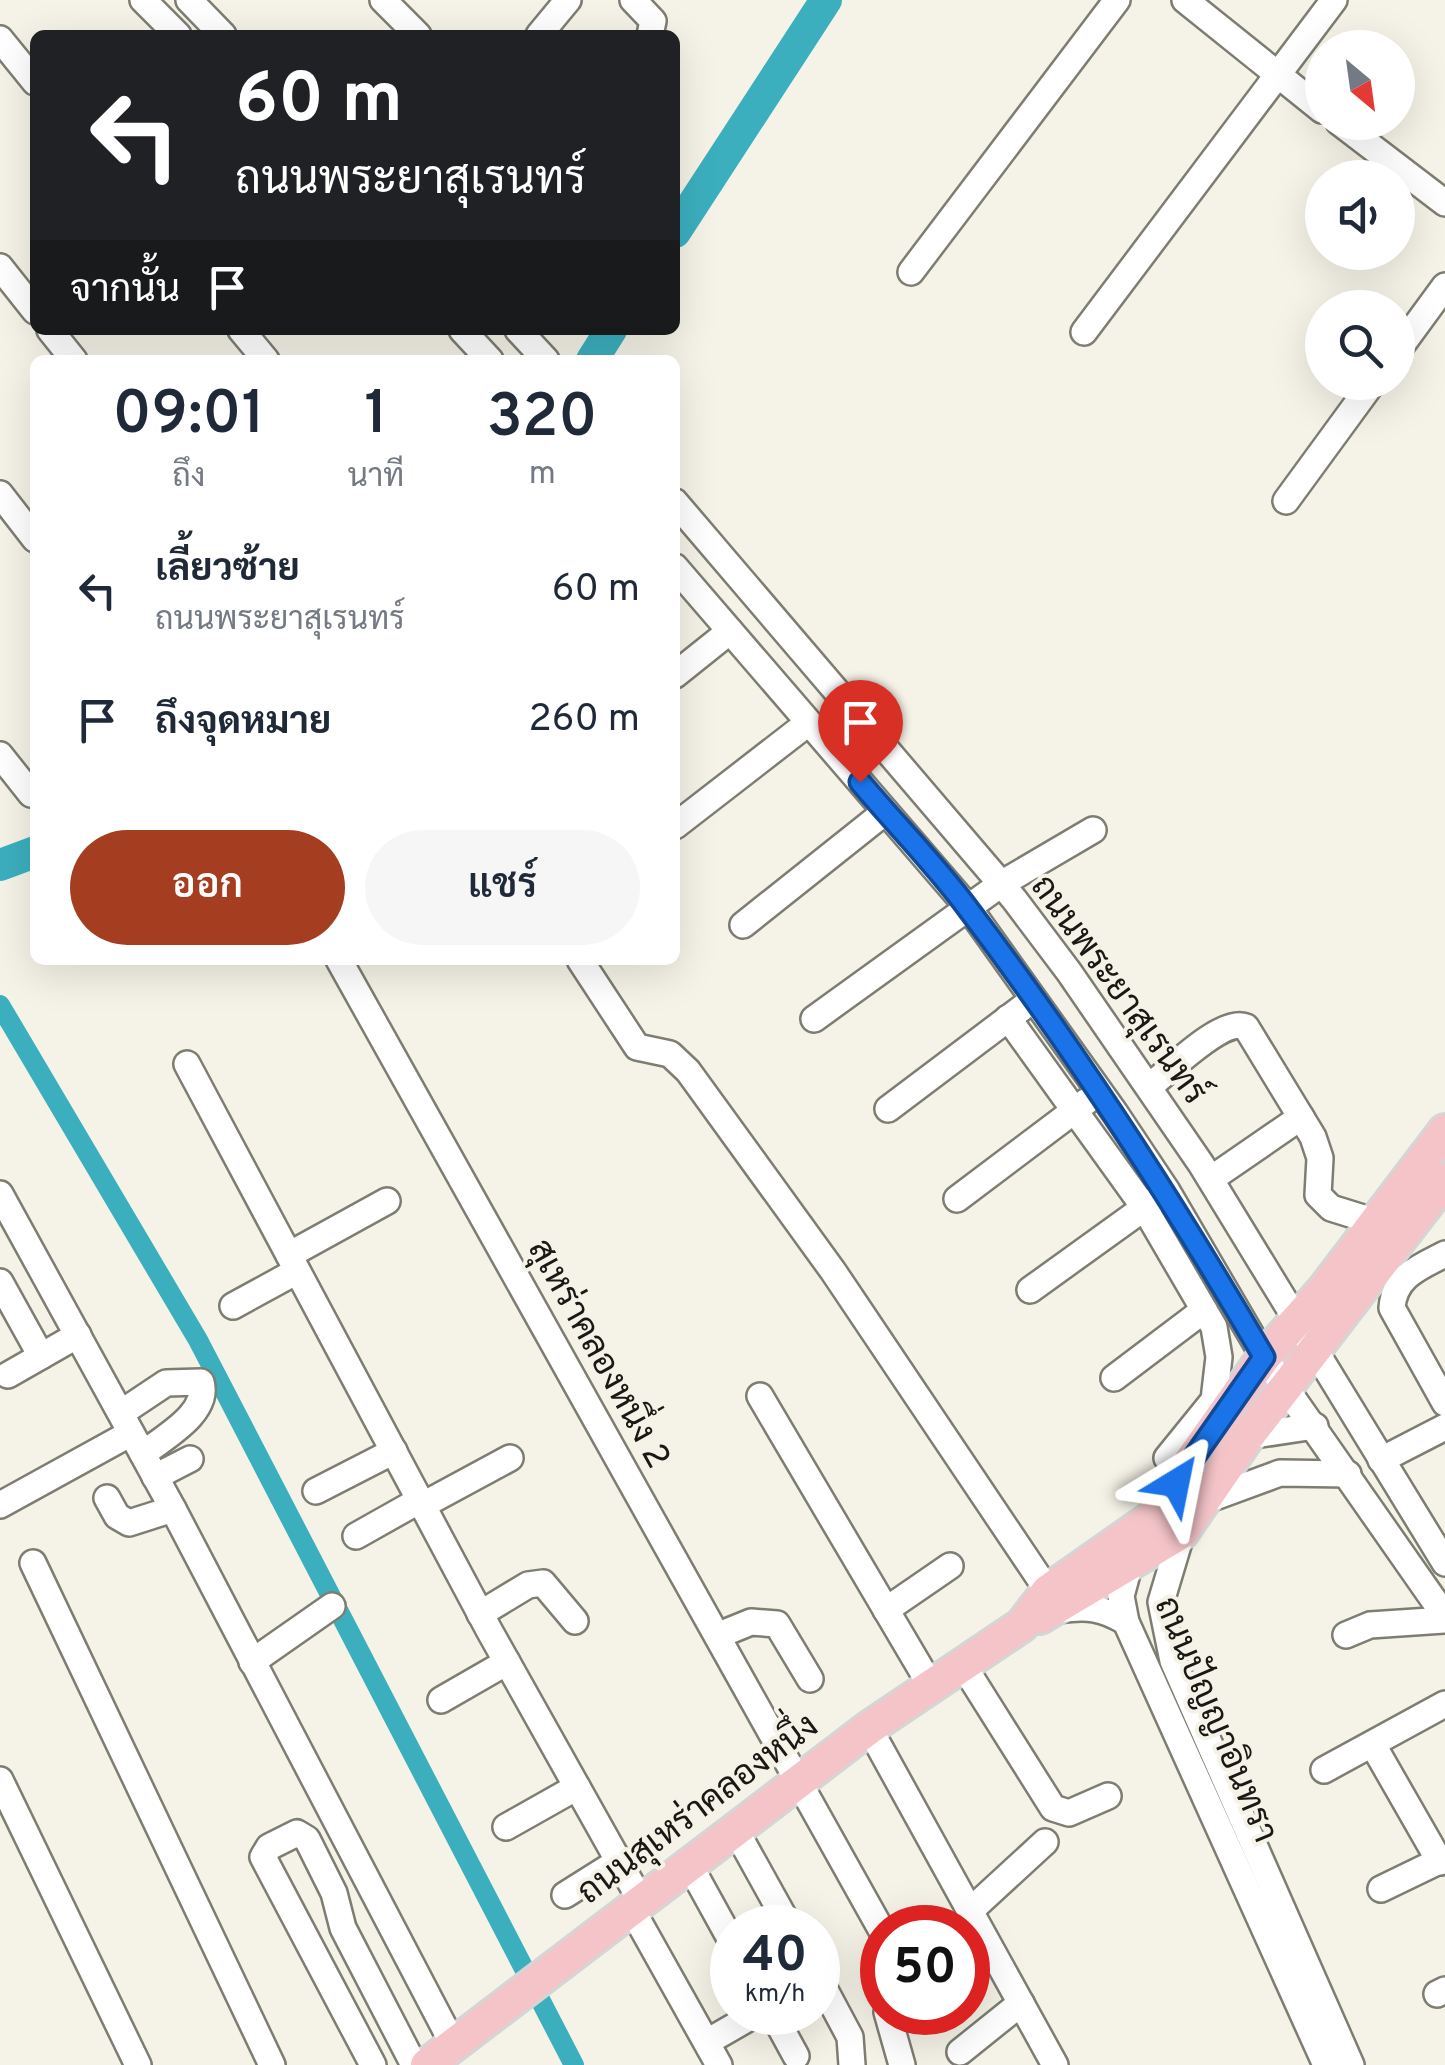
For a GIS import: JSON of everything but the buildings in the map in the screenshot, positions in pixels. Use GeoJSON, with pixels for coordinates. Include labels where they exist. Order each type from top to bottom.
{"type":"FeatureCollection","features":[{"type":"Feature","properties":{"kind":"main road","name":"ถนนปัญญาอินทรา"},"geometry":{"type":"LineString","coordinates":[[1153,1514],[1264,1357],[1298,1322],[1445,1131]]}},
{"type":"Feature","properties":{"kind":"main road","name":"ถนนปัญญาอินทรา"},"geometry":{"type":"LineString","coordinates":[[1182,1532],[1248,1436],[1441,1194]]}},
{"type":"Feature","properties":{"kind":"main road","name":"ถนนสุเหร่าคลองหนึ่ง"},"geometry":{"type":"LineString","coordinates":[[426,2065],[870,1728],[1053,1601],[1153,1514]]}},
{"type":"Feature","properties":{"kind":"main road"},"geometry":{"type":"LineString","coordinates":[[1153,1514],[1177,1521],[1182,1532]]}},
{"type":"Feature","properties":{"kind":"main road","name":"ถนนสุเหร่าคลองหนึ่ง"},"geometry":{"type":"LineString","coordinates":[[1053,1601],[1126,1566],[1182,1532]]}},
{"type":"Feature","properties":{"kind":"street"},"geometry":{"type":"LineString","coordinates":[[143,0],[173,30]]}},
{"type":"Feature","properties":{"kind":"street"},"geometry":{"type":"LineString","coordinates":[[189,0],[219,30]]}},
{"type":"Feature","properties":{"kind":"street"},"geometry":{"type":"LineString","coordinates":[[384,0],[413,30]]}},
{"type":"Feature","properties":{"kind":"street"},"geometry":{"type":"LineString","coordinates":[[542,30],[568,0]]}},
{"type":"Feature","properties":{"kind":"street"},"geometry":{"type":"LineString","coordinates":[[633,0],[653,21],[651,30]]}},
{"type":"Feature","properties":{"kind":"street"},"geometry":{"type":"LineString","coordinates":[[912,272],[1117,0]]}},
{"type":"Feature","properties":{"kind":"street"},"geometry":{"type":"LineString","coordinates":[[1186,0],[1305,97]]}},
{"type":"Feature","properties":{"kind":"street"},"geometry":{"type":"LineString","coordinates":[[1084,332],[1334,0]]}},
{"type":"Feature","properties":{"kind":"street"},"geometry":{"type":"LineString","coordinates":[[0,40],[30,76]]}},
{"type":"Feature","properties":{"kind":"street"},"geometry":{"type":"LineString","coordinates":[[1363,140],[1445,203]]}},
{"type":"Feature","properties":{"kind":"street"},"geometry":{"type":"LineString","coordinates":[[0,268],[30,305]]}},
{"type":"Feature","properties":{"kind":"street"},"geometry":{"type":"LineString","coordinates":[[1415,327],[1445,286]]}},
{"type":"Feature","properties":{"kind":"street"},"geometry":{"type":"LineString","coordinates":[[245,335],[262,355]]}},
{"type":"Feature","properties":{"kind":"street"},"geometry":{"type":"LineString","coordinates":[[467,335],[485,355]]}},
{"type":"Feature","properties":{"kind":"street"},"geometry":{"type":"LineString","coordinates":[[523,335],[541,355]]}},
{"type":"Feature","properties":{"kind":"street"},"geometry":{"type":"LineString","coordinates":[[1286,501],[1360,400]]}},
{"type":"Feature","properties":{"kind":"street"},"geometry":{"type":"LineString","coordinates":[[0,494],[30,532]]}},
{"type":"Feature","properties":{"kind":"street","name":"ถนนพระยาสุเรนทร์"},"geometry":{"type":"LineString","coordinates":[[680,508],[1001,884],[1150,1086],[1442,1552]]}},
{"type":"Feature","properties":{"kind":"street"},"geometry":{"type":"LineString","coordinates":[[680,573],[968,908],[1167,1191],[1264,1357],[1445,1618],[1370,1625],[1346,1634]]}},
{"type":"Feature","properties":{"kind":"street"},"geometry":{"type":"LineString","coordinates":[[680,671],[730,632]]}},
{"type":"Feature","properties":{"kind":"street"},"geometry":{"type":"LineString","coordinates":[[680,822],[808,723]]}},
{"type":"Feature","properties":{"kind":"street"},"geometry":{"type":"LineString","coordinates":[[0,756],[30,794]]}},
{"type":"Feature","properties":{"kind":"street"},"geometry":{"type":"LineString","coordinates":[[743,926],[885,812]]}},
{"type":"Feature","properties":{"kind":"street"},"geometry":{"type":"LineString","coordinates":[[814,1020],[1001,884],[1093,830]]}},
{"type":"Feature","properties":{"kind":"street","name":"สุเหร่าคลองหนึ่ง 2"},"geometry":{"type":"LineString","coordinates":[[342,965],[868,1905]]}},
{"type":"Feature","properties":{"kind":"street"},"geometry":{"type":"LineString","coordinates":[[583,965],[637,1047],[662,1050],[688,1072],[833,1271],[1053,1601],[1109,1611],[1126,1622]]}},
{"type":"Feature","properties":{"kind":"street"},"geometry":{"type":"LineString","coordinates":[[888,1109],[1034,1000]]}},
{"type":"Feature","properties":{"kind":"street"},"geometry":{"type":"LineString","coordinates":[[1008,1018],[1144,1207],[1204,1310],[1219,1344],[1214,1400],[1167,1458]]}},
{"type":"Feature","properties":{"kind":"street"},"geometry":{"type":"LineString","coordinates":[[1150,1086],[1214,1035],[1240,1023],[1249,1031],[1300,1117],[1320,1158],[1318,1195],[1331,1208],[1376,1222]]}},
{"type":"Feature","properties":{"kind":"street"},"geometry":{"type":"LineString","coordinates":[[187,1064],[480,1614],[618,1861],[713,2054],[734,2035]]}},
{"type":"Feature","properties":{"kind":"street"},"geometry":{"type":"LineString","coordinates":[[957,1200],[1098,1092]]}},
{"type":"Feature","properties":{"kind":"street"},"geometry":{"type":"LineString","coordinates":[[1210,1179],[1300,1117]]}},
{"type":"Feature","properties":{"kind":"street"},"geometry":{"type":"LineString","coordinates":[[1030,1290],[1167,1191]]}},
{"type":"Feature","properties":{"kind":"street"},"geometry":{"type":"LineString","coordinates":[[0,1194],[156,1477],[453,2044]]}},
{"type":"Feature","properties":{"kind":"street"},"geometry":{"type":"LineString","coordinates":[[234,1306],[387,1200]]}},
{"type":"Feature","properties":{"kind":"street"},"geometry":{"type":"LineString","coordinates":[[1445,1254],[1406,1275],[1395,1290],[1392,1308],[1445,1404]]}},
{"type":"Feature","properties":{"kind":"street"},"geometry":{"type":"LineString","coordinates":[[1270,1275],[1295,1288],[1322,1291]]}},
{"type":"Feature","properties":{"kind":"street"},"geometry":{"type":"LineString","coordinates":[[0,1282],[41,1356]]}},
{"type":"Feature","properties":{"kind":"street"},"geometry":{"type":"LineString","coordinates":[[1114,1378],[1204,1310]]}},
{"type":"Feature","properties":{"kind":"street"},"geometry":{"type":"LineString","coordinates":[[1340,1394],[1336,1348],[1341,1320]]}},
{"type":"Feature","properties":{"kind":"street"},"geometry":{"type":"LineString","coordinates":[[8,1375],[78,1335]]}},
{"type":"Feature","properties":{"kind":"street"},"geometry":{"type":"LineString","coordinates":[[760,1396],[931,1686]]}},
{"type":"Feature","properties":{"kind":"street"},"geometry":{"type":"LineString","coordinates":[[1248,1436],[1315,1426]]}},
{"type":"Feature","properties":{"kind":"street"},"geometry":{"type":"LineString","coordinates":[[1381,1460],[1445,1427]]}},
{"type":"Feature","properties":{"kind":"street"},"geometry":{"type":"LineString","coordinates":[[1,1502],[132,1433]]}},
{"type":"Feature","properties":{"kind":"street"},"geometry":{"type":"LineString","coordinates":[[316,1491],[394,1451]]}},
{"type":"Feature","properties":{"kind":"street"},"geometry":{"type":"LineString","coordinates":[[356,1536],[510,1458]]}},
{"type":"Feature","properties":{"kind":"street"},"geometry":{"type":"LineString","coordinates":[[156,1477],[190,1459]]}},
{"type":"Feature","properties":{"kind":"street"},"geometry":{"type":"LineString","coordinates":[[1204,1501],[1280,1474],[1348,1474]]}},
{"type":"Feature","properties":{"kind":"street"},"geometry":{"type":"LineString","coordinates":[[107,1498],[117,1516],[129,1523],[172,1509]]}},
{"type":"Feature","properties":{"kind":"street","name":"ถนนปัญญาอินทรา"},"geometry":{"type":"LineString","coordinates":[[1153,1514],[1126,1566],[1121,1596],[1126,1622],[1326,2065]]}},
{"type":"Feature","properties":{"kind":"street","name":"ถนนปัญญาอินทรา"},"geometry":{"type":"LineString","coordinates":[[1182,1532],[1162,1602],[1174,1661],[1352,2065]]}},
{"type":"Feature","properties":{"kind":"street"},"geometry":{"type":"LineString","coordinates":[[33,1563],[272,2065]]}},
{"type":"Feature","properties":{"kind":"street"},"geometry":{"type":"LineString","coordinates":[[886,1610],[950,1566]]}},
{"type":"Feature","properties":{"kind":"street"},"geometry":{"type":"LineString","coordinates":[[480,1614],[537,1583],[556,1596],[575,1621]]}},
{"type":"Feature","properties":{"kind":"street"},"geometry":{"type":"LineString","coordinates":[[252,1662],[332,1606]]}},
{"type":"Feature","properties":{"kind":"street"},"geometry":{"type":"LineString","coordinates":[[719,1635],[751,1622],[778,1624],[810,1679]]}},
{"type":"Feature","properties":{"kind":"street"},"geometry":{"type":"LineString","coordinates":[[440,1700],[507,1662]]}},
{"type":"Feature","properties":{"kind":"street"},"geometry":{"type":"LineString","coordinates":[[962,1665],[1054,1808],[1069,1813],[1108,1796]]}},
{"type":"Feature","properties":{"kind":"street"},"geometry":{"type":"LineString","coordinates":[[1324,1770],[1373,1746],[1444,1692]]}},
{"type":"Feature","properties":{"kind":"street"},"geometry":{"type":"LineString","coordinates":[[870,1728],[967,1905]]}},
{"type":"Feature","properties":{"kind":"street"},"geometry":{"type":"LineString","coordinates":[[1373,1746],[1442,1860],[1381,1889]]}},
{"type":"Feature","properties":{"kind":"street"},"geometry":{"type":"LineString","coordinates":[[0,1780],[138,2065]]}},
{"type":"Feature","properties":{"kind":"street"},"geometry":{"type":"LineString","coordinates":[[506,1827],[577,1787]]}},
{"type":"Feature","properties":{"kind":"street"},"geometry":{"type":"LineString","coordinates":[[736,1829],[777,1905]]}},
{"type":"Feature","properties":{"kind":"street"},"geometry":{"type":"LineString","coordinates":[[398,2035],[369,2059],[263,1857],[269,1847],[297,1834],[307,1839],[334,1893],[339,1915],[414,2065]]}},
{"type":"Feature","properties":{"kind":"street"},"geometry":{"type":"LineString","coordinates":[[977,1905],[1045,1842]]}},
{"type":"Feature","properties":{"kind":"street"},"geometry":{"type":"LineString","coordinates":[[565,1895],[618,1861]]}},
{"type":"Feature","properties":{"kind":"street"},"geometry":{"type":"LineString","coordinates":[[689,1864],[712,1905]]}},
{"type":"Feature","properties":{"kind":"street"},"geometry":{"type":"LineString","coordinates":[[305,1931],[339,1915]]}},
{"type":"Feature","properties":{"kind":"street"},"geometry":{"type":"LineString","coordinates":[[990,1947],[1055,2065]]}},
{"type":"Feature","properties":{"kind":"street"},"geometry":{"type":"LineString","coordinates":[[960,2052],[1021,2003]]}},
{"type":"Feature","properties":{"kind":"street"},"geometry":{"type":"LineString","coordinates":[[840,2019],[850,2037],[852,2065]]}},
{"type":"Feature","properties":{"kind":"street"},"geometry":{"type":"LineString","coordinates":[[785,2035],[796,2056]]}},
{"type":"Feature","properties":{"kind":"street"},"geometry":{"type":"LineString","coordinates":[[891,2035],[902,2065]]}},
{"type":"Feature","properties":{"kind":"waterway"},"geometry":{"type":"LineString","coordinates":[[680,224],[826,0]]}},
{"type":"Feature","properties":{"kind":"waterway"},"geometry":{"type":"LineString","coordinates":[[595,355],[608,335]]}},
{"type":"Feature","properties":{"kind":"waterway"},"geometry":{"type":"LineString","coordinates":[[0,865],[30,854]]}},
{"type":"Feature","properties":{"kind":"waterway"},"geometry":{"type":"LineString","coordinates":[[0,1005],[198,1340],[574,2065]]}},
{"type":"Feature","properties":{"kind":"route"},"geometry":{"type":"LineString","coordinates":[[860,782],[968,908],[1115,1113],[1167,1191],[1264,1357],[1176,1483]]}}]}
